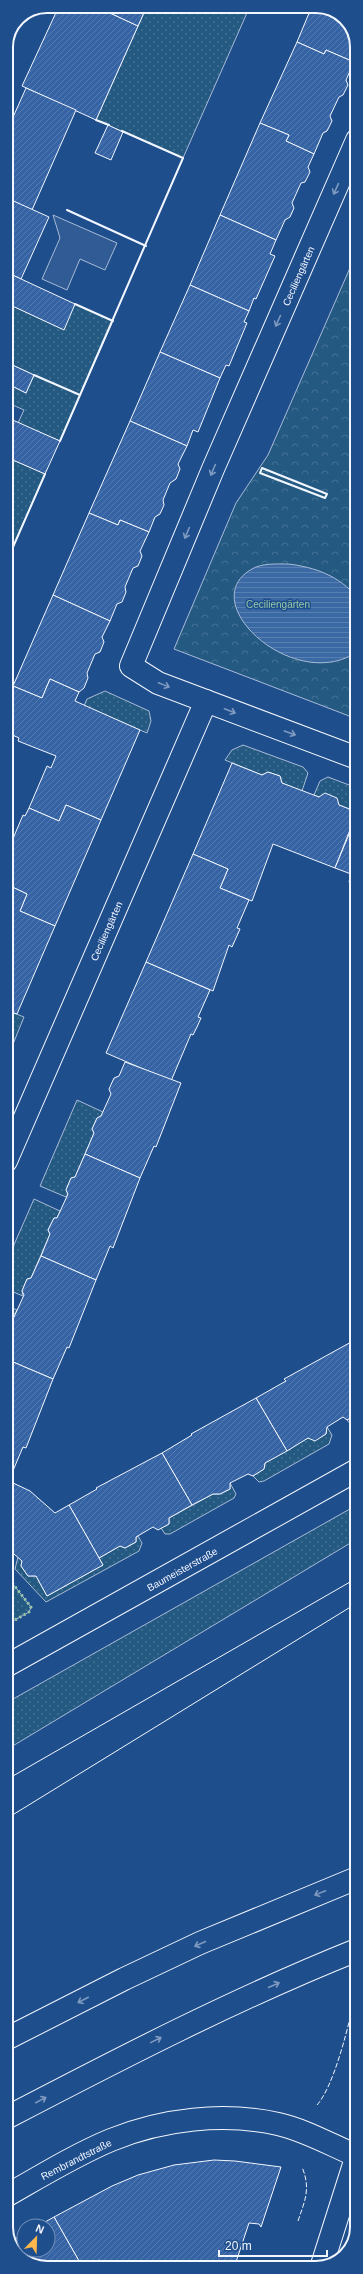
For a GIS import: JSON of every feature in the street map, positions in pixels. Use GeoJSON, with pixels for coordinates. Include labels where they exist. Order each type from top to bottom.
{"type":"FeatureCollection","features":[{"type":"Feature","properties":{"kind":"main road","name":"Ceciliengärten"},"geometry":{"type":"LineString","coordinates":[[350,156],[213,469],[131,666],[158,683],[350,755]]}},
{"type":"Feature","properties":{"kind":"main road","name":"Ceciliengärten"},"geometry":{"type":"LineString","coordinates":[[13,1145],[206,701]]}},
{"type":"Feature","properties":{"kind":"main road","name":"Baumeisterstraße"},"geometry":{"type":"LineString","coordinates":[[13,1662],[350,1474]]}},
{"type":"Feature","properties":{"kind":"main road"},"geometry":{"type":"LineString","coordinates":[[13,2035],[124,1979],[200,1943],[350,1882]]}},
{"type":"Feature","properties":{"kind":"main road"},"geometry":{"type":"LineString","coordinates":[[13,2114],[132,2052],[225,2007],[350,1953]]}},
{"type":"Feature","properties":{"kind":"main road","name":"Rembrandtstraße"},"geometry":{"type":"LineString","coordinates":[[13,2192],[86,2151],[111,2140],[135,2131],[183,2121],[237,2119],[277,2124],[298,2130],[350,2153]]}},
{"type":"Feature","properties":{"kind":"main road"},"geometry":{"type":"LineString","coordinates":[[324,2260],[350,2178]]}},
{"type":"Feature","properties":{"kind":"green space"},"geometry":{"type":"Polygon","coordinates":[[[144,13],[247,13],[183,158],[96,120],[144,13]]]}},
{"type":"Feature","properties":{"kind":"green space","name":"Ceciliengärten"},"geometry":{"type":"Polygon","coordinates":[[[350,268],[350,716],[174,649],[236,503],[268,455],[350,268]]]}},
{"type":"Feature","properties":{"kind":"green space"},"geometry":{"type":"Polygon","coordinates":[[[75,304],[113,321],[60,441],[18,423],[24,410],[13,405],[13,386],[26,393],[34,375],[13,365],[13,306],[63,329],[75,304]]]}},
{"type":"Feature","properties":{"kind":"green space"},"geometry":{"type":"Polygon","coordinates":[[[13,460],[45,474],[13,547],[13,460]]]}},
{"type":"Feature","properties":{"kind":"green space"},"geometry":{"type":"Polygon","coordinates":[[[105,691],[149,711],[151,721],[147,733],[84,706],[87,699],[105,691]]]}},
{"type":"Feature","properties":{"kind":"green space"},"geometry":{"type":"Polygon","coordinates":[[[243,745],[303,767],[308,773],[302,791],[282,783],[280,776],[268,772],[262,775],[225,760],[232,750],[243,745]]]}},
{"type":"Feature","properties":{"kind":"green space"},"geometry":{"type":"Polygon","coordinates":[[[328,777],[350,785],[350,809],[314,795],[320,781],[328,777]]]}},
{"type":"Feature","properties":{"kind":"green space"},"geometry":{"type":"Polygon","coordinates":[[[13,1013],[24,1017],[13,1044],[13,1013]]]}},
{"type":"Feature","properties":{"kind":"green space"},"geometry":{"type":"Polygon","coordinates":[[[77,1100],[103,1112],[101,1116],[97,1118],[92,1129],[94,1133],[75,1177],[71,1178],[66,1190],[68,1194],[66,1197],[40,1186],[77,1100]]]}},
{"type":"Feature","properties":{"kind":"green space"},"geometry":{"type":"Polygon","coordinates":[[[34,1199],[60,1211],[57,1218],[54,1218],[48,1230],[50,1234],[31,1278],[27,1279],[22,1291],[23,1296],[13,1292],[13,1247],[34,1199]]]}},
{"type":"Feature","properties":{"kind":"green space"},"geometry":{"type":"Polygon","coordinates":[[[13,1308],[17,1310],[13,1316],[13,1308]]]}},
{"type":"Feature","properties":{"kind":"green space"},"geometry":{"type":"Polygon","coordinates":[[[327,1427],[332,1435],[329,1444],[264,1481],[259,1482],[253,1476],[264,1469],[265,1463],[308,1438],[315,1440],[326,1434],[327,1427]]]}},
{"type":"Feature","properties":{"kind":"green space"},"geometry":{"type":"Polygon","coordinates":[[[230,1483],[236,1494],[234,1498],[170,1534],[165,1534],[161,1528],[169,1524],[169,1518],[213,1494],[220,1494],[230,1489],[230,1483]]]}},
{"type":"Feature","properties":{"kind":"green space"},"geometry":{"type":"Polygon","coordinates":[[[350,1509],[350,1543],[13,1746],[13,1699],[350,1509]]]}},
{"type":"Feature","properties":{"kind":"green space"},"geometry":{"type":"Polygon","coordinates":[[[138,1536],[142,1543],[139,1551],[46,1602],[15,1569],[18,1557],[22,1561],[21,1566],[28,1576],[36,1576],[47,1596],[103,1565],[99,1558],[120,1546],[125,1548],[136,1542],[136,1537],[138,1536]]]}},
{"type":"Feature","properties":{"kind":"green space"},"geometry":{"type":"Polygon","coordinates":[[[13,1584],[31,1607],[29,1612],[13,1621],[13,1584]]]}},
{"type":"Feature","properties":{"kind":"shaded area"},"geometry":{"type":"Polygon","coordinates":[[[53,215],[117,243],[105,270],[80,259],[67,290],[42,279],[60,238],[53,215]]]}},
{"type":"Feature","properties":{"kind":"shaded area"},"geometry":{"type":"Polygon","coordinates":[[[270,564],[288,564],[308,567],[334,578],[350,590],[350,655],[332,662],[306,661],[281,653],[259,639],[243,621],[235,602],[237,584],[252,569],[270,564]]]}},
{"type":"Feature","properties":{"kind":"building"},"geometry":{"type":"Polygon","coordinates":[[[56,13],[110,13],[138,26],[96,120],[22,86],[56,13]]]}},
{"type":"Feature","properties":{"kind":"building"},"geometry":{"type":"Polygon","coordinates":[[[110,13],[144,13],[138,26],[110,13]]]}},
{"type":"Feature","properties":{"kind":"building"},"geometry":{"type":"Polygon","coordinates":[[[309,13],[319,13],[329,16],[339,21],[347,32],[350,42],[350,60],[326,50],[324,54],[297,42],[309,13]]]}},
{"type":"Feature","properties":{"kind":"building"},"geometry":{"type":"Polygon","coordinates":[[[297,42],[324,54],[326,50],[350,60],[350,71],[346,80],[348,85],[343,95],[339,97],[330,116],[332,121],[327,131],[323,133],[314,154],[286,141],[289,135],[260,123],[297,42]]]}},
{"type":"Feature","properties":{"kind":"building"},"geometry":{"type":"Polygon","coordinates":[[[26,88],[76,110],[32,210],[13,201],[13,117],[26,88]]]}},
{"type":"Feature","properties":{"kind":"building"},"geometry":{"type":"Polygon","coordinates":[[[260,123],[289,135],[286,141],[314,154],[308,167],[310,172],[305,182],[301,183],[292,203],[294,208],[290,217],[285,220],[276,240],[220,215],[260,123]]]}},
{"type":"Feature","properties":{"kind":"building"},"geometry":{"type":"Polygon","coordinates":[[[108,125],[123,132],[111,160],[95,153],[108,125]]]}},
{"type":"Feature","properties":{"kind":"building"},"geometry":{"type":"Polygon","coordinates":[[[13,201],[49,217],[21,279],[13,275],[13,201]]]}},
{"type":"Feature","properties":{"kind":"building"},"geometry":{"type":"Polygon","coordinates":[[[220,215],[276,240],[270,254],[275,256],[249,311],[190,285],[220,215]]]}},
{"type":"Feature","properties":{"kind":"building"},"geometry":{"type":"Polygon","coordinates":[[[13,275],[75,304],[64,330],[13,306],[13,275]]]}},
{"type":"Feature","properties":{"kind":"building"},"geometry":{"type":"Polygon","coordinates":[[[190,285],[249,311],[244,322],[247,323],[229,366],[226,365],[220,378],[160,352],[190,285]]]}},
{"type":"Feature","properties":{"kind":"building"},"geometry":{"type":"Polygon","coordinates":[[[160,352],[220,378],[198,432],[193,430],[187,446],[130,421],[160,352]]]}},
{"type":"Feature","properties":{"kind":"building"},"geometry":{"type":"Polygon","coordinates":[[[13,365],[34,375],[26,393],[13,386],[13,365]]]}},
{"type":"Feature","properties":{"kind":"building"},"geometry":{"type":"Polygon","coordinates":[[[13,420],[60,441],[45,474],[13,460],[13,420]]]}},
{"type":"Feature","properties":{"kind":"building"},"geometry":{"type":"Polygon","coordinates":[[[130,421],[187,446],[178,464],[180,469],[176,479],[170,483],[163,500],[164,505],[160,514],[155,517],[149,532],[120,520],[118,525],[89,513],[130,421]]]}},
{"type":"Feature","properties":{"kind":"building"},"geometry":{"type":"Polygon","coordinates":[[[89,513],[118,525],[120,520],[149,532],[140,551],[142,556],[138,566],[133,568],[125,587],[126,592],[122,602],[117,604],[110,621],[53,595],[89,513]]]}},
{"type":"Feature","properties":{"kind":"building"},"geometry":{"type":"Polygon","coordinates":[[[53,595],[110,621],[102,637],[104,642],[100,652],[95,654],[87,673],[88,678],[84,688],[79,692],[50,679],[42,698],[13,686],[53,595]]]}},
{"type":"Feature","properties":{"kind":"building"},"geometry":{"type":"Polygon","coordinates":[[[50,679],[79,692],[75,701],[140,730],[101,820],[66,805],[59,821],[29,808],[47,766],[51,768],[56,756],[18,741],[19,738],[13,735],[13,686],[42,698],[50,679]]]}},
{"type":"Feature","properties":{"kind":"building"},"geometry":{"type":"Polygon","coordinates":[[[232,763],[262,775],[268,772],[280,776],[282,783],[319,797],[325,793],[337,798],[339,805],[350,809],[350,830],[335,868],[273,844],[252,901],[220,888],[228,869],[193,854],[232,763]]]}},
{"type":"Feature","properties":{"kind":"building"},"geometry":{"type":"Polygon","coordinates":[[[66,805],[101,820],[55,926],[20,911],[27,894],[13,887],[13,839],[23,815],[25,816],[29,808],[59,821],[66,805]]]}},
{"type":"Feature","properties":{"kind":"building"},"geometry":{"type":"Polygon","coordinates":[[[350,832],[350,874],[335,868],[350,832]]]}},
{"type":"Feature","properties":{"kind":"building"},"geometry":{"type":"Polygon","coordinates":[[[193,854],[228,869],[220,888],[249,900],[237,928],[240,929],[232,947],[229,945],[213,991],[146,962],[193,854]]]}},
{"type":"Feature","properties":{"kind":"building"},"geometry":{"type":"Polygon","coordinates":[[[13,887],[27,894],[20,911],[55,926],[17,1014],[13,1013],[13,887]]]}},
{"type":"Feature","properties":{"kind":"building"},"geometry":{"type":"Polygon","coordinates":[[[146,962],[210,990],[198,1017],[201,1018],[193,1035],[191,1034],[171,1081],[106,1053],[146,962]]]}},
{"type":"Feature","properties":{"kind":"building"},"geometry":{"type":"Polygon","coordinates":[[[125,1062],[181,1083],[156,1147],[154,1146],[140,1178],[85,1154],[94,1133],[92,1129],[97,1118],[101,1116],[111,1094],[109,1089],[114,1078],[119,1076],[125,1062]]]}},
{"type":"Feature","properties":{"kind":"building"},"geometry":{"type":"Polygon","coordinates":[[[85,1154],[140,1178],[113,1248],[110,1246],[96,1280],[41,1256],[50,1234],[48,1230],[54,1218],[57,1218],[68,1194],[66,1190],[71,1178],[75,1177],[85,1154]]]}},
{"type":"Feature","properties":{"kind":"building"},"geometry":{"type":"Polygon","coordinates":[[[41,1256],[96,1280],[69,1348],[67,1347],[53,1379],[13,1362],[13,1317],[24,1295],[22,1291],[27,1279],[31,1278],[41,1256]]]}},
{"type":"Feature","properties":{"kind":"building"},"geometry":{"type":"Polygon","coordinates":[[[350,1343],[350,1418],[347,1420],[343,1417],[327,1427],[326,1434],[315,1441],[308,1438],[287,1451],[256,1398],[286,1381],[284,1379],[350,1343]]]}},
{"type":"Feature","properties":{"kind":"building"},"geometry":{"type":"Polygon","coordinates":[[[13,1362],[53,1379],[26,1448],[23,1447],[13,1471],[13,1362]]]}},
{"type":"Feature","properties":{"kind":"building"},"geometry":{"type":"Polygon","coordinates":[[[256,1398],[287,1451],[265,1463],[264,1469],[253,1476],[248,1474],[230,1483],[230,1489],[220,1494],[213,1494],[192,1505],[162,1453],[192,1435],[191,1434],[256,1398]]]}},
{"type":"Feature","properties":{"kind":"building"},"geometry":{"type":"Polygon","coordinates":[[[162,1453],[192,1505],[169,1518],[169,1524],[158,1530],[153,1527],[136,1537],[136,1542],[125,1548],[120,1546],[99,1558],[69,1505],[97,1489],[96,1488],[162,1453]]]}},
{"type":"Feature","properties":{"kind":"building"},"geometry":{"type":"Polygon","coordinates":[[[13,1483],[30,1491],[55,1513],[69,1505],[103,1565],[47,1596],[36,1576],[28,1576],[21,1566],[22,1561],[13,1553],[13,1483]]]}},
{"type":"Feature","properties":{"kind":"building"},"geometry":{"type":"Polygon","coordinates":[[[214,2160],[281,2167],[261,2227],[259,2224],[249,2223],[236,2261],[79,2261],[56,2218],[54,2217],[112,2186],[138,2175],[174,2165],[214,2160]]]}},
{"type":"Feature","properties":{"kind":"building"},"geometry":{"type":"Polygon","coordinates":[[[56,2221],[79,2261],[38,2260],[34,2258],[56,2258],[56,2221]]]}},
{"type":"Feature","properties":{"kind":"tram line"},"geometry":{"type":"LineString","coordinates":[[13,1776],[350,1582]]}},
{"type":"Feature","properties":{"kind":"tram line"},"geometry":{"type":"LineString","coordinates":[[13,1815],[350,1607]]}},
{"type":"Feature","properties":{"kind":"hedge"},"geometry":{"type":"LineString","coordinates":[[13,1584],[31,1607],[29,1612],[13,1621]]}},
{"type":"Feature","properties":{"kind":"fence"},"geometry":{"type":"LineString","coordinates":[[317,2105],[323,2097],[334,2074],[350,2018]]}},
{"type":"Feature","properties":{"kind":"fence"},"geometry":{"type":"LineString","coordinates":[[298,2221],[305,2200],[307,2188],[302,2167]]}},
{"type":"Feature","properties":{"kind":"wall"},"geometry":{"type":"LineString","coordinates":[[96,120],[109,125]]}},
{"type":"Feature","properties":{"kind":"wall"},"geometry":{"type":"LineString","coordinates":[[60,441],[183,158],[122,131]]}},
{"type":"Feature","properties":{"kind":"wall"},"geometry":{"type":"LineString","coordinates":[[67,210],[146,246]]}},
{"type":"Feature","properties":{"kind":"wall"},"geometry":{"type":"LineString","coordinates":[[75,304],[113,321]]}},
{"type":"Feature","properties":{"kind":"wall"},"geometry":{"type":"LineString","coordinates":[[34,375],[80,395]]}},
{"type":"Feature","properties":{"kind":"wall"},"geometry":{"type":"LineString","coordinates":[[262,468],[327,494],[325,498],[260,473],[262,468]]}},
{"type":"Feature","properties":{"kind":"wall"},"geometry":{"type":"LineString","coordinates":[[13,547],[45,474]]}}]}
